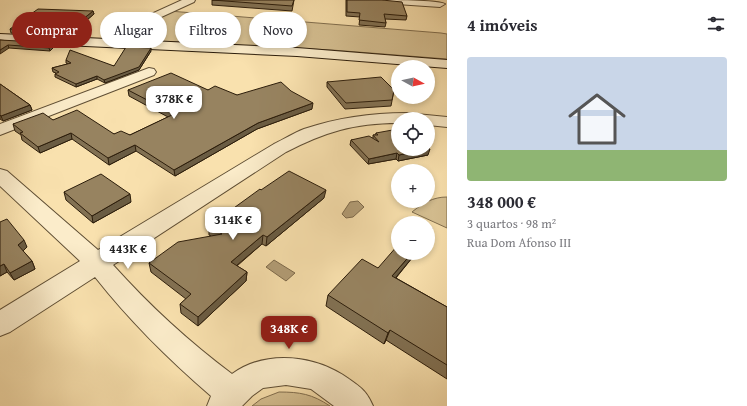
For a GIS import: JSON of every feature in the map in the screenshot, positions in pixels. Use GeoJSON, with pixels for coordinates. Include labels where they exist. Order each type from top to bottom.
{"type":"FeatureCollection","features":[{"type":"Feature","properties":{"kind":"street"},"geometry":{"type":"LineString","coordinates":[[164,12],[190,0]]}},
{"type":"Feature","properties":{"kind":"street"},"geometry":{"type":"LineString","coordinates":[[382,0],[440,2],[445,14]]}},
{"type":"Feature","properties":{"kind":"street"},"geometry":{"type":"LineString","coordinates":[[0,38],[297,52],[447,64]]}},
{"type":"Feature","properties":{"kind":"street"},"geometry":{"type":"LineString","coordinates":[[0,130],[149,72]]}},
{"type":"Feature","properties":{"kind":"street"},"geometry":{"type":"LineString","coordinates":[[0,324],[280,148],[309,133],[341,123],[391,119]]}},
{"type":"Feature","properties":{"kind":"street"},"geometry":{"type":"LineString","coordinates":[[435,121],[447,122]]}},
{"type":"Feature","properties":{"kind":"street"},"geometry":{"type":"LineString","coordinates":[[0,175],[97,263],[126,297],[200,368],[228,400],[250,380],[272,372],[298,372],[324,380],[354,402],[357,406]]}},
{"type":"Feature","properties":{"kind":"shaded area"},"geometry":{"type":"Polygon","coordinates":[[[169,11],[181,12],[175,12],[175,42],[167,42],[167,12],[169,11]]]}},
{"type":"Feature","properties":{"kind":"shaded area"},"geometry":{"type":"Polygon","coordinates":[[[241,17],[249,17],[249,46],[241,45],[241,17]]]}},
{"type":"Feature","properties":{"kind":"shaded area"},"geometry":{"type":"Polygon","coordinates":[[[307,22],[447,34],[447,59],[293,48],[307,48],[307,22]]]}},
{"type":"Feature","properties":{"kind":"shaded area"},"geometry":{"type":"Polygon","coordinates":[[[447,197],[447,228],[435,223],[435,216],[421,216],[412,212],[417,208],[435,208],[435,199],[447,197]]]}},
{"type":"Feature","properties":{"kind":"shaded area"},"geometry":{"type":"Polygon","coordinates":[[[358,201],[364,207],[353,217],[346,218],[342,214],[350,202],[358,201]]]}},
{"type":"Feature","properties":{"kind":"shaded area"},"geometry":{"type":"Polygon","coordinates":[[[274,260],[295,273],[286,281],[266,267],[274,260]]]}},
{"type":"Feature","properties":{"kind":"shaded area"},"geometry":{"type":"Polygon","coordinates":[[[279,392],[306,394],[330,406],[252,406],[261,399],[279,392]]]}},
{"type":"Feature","properties":{"kind":"building"},"geometry":{"type":"Polygon","coordinates":[[[212,0],[294,0],[292,6],[212,0]]]}},
{"type":"Feature","properties":{"kind":"building"},"geometry":{"type":"Polygon","coordinates":[[[347,0],[382,0],[402,2],[407,16],[384,14],[386,23],[359,20],[360,13],[347,12],[347,0]]]}},
{"type":"Feature","properties":{"kind":"building"},"geometry":{"type":"Polygon","coordinates":[[[38,9],[93,11],[92,12],[34,12],[38,9]]]}},
{"type":"Feature","properties":{"kind":"building"},"geometry":{"type":"Polygon","coordinates":[[[0,40],[12,41],[12,45],[8,45],[0,50],[0,40]]]}},
{"type":"Feature","properties":{"kind":"building"},"geometry":{"type":"Polygon","coordinates":[[[125,48],[151,48],[139,67],[104,80],[97,76],[76,84],[55,74],[59,72],[52,68],[71,63],[66,60],[70,50],[114,66],[125,48]]]}},
{"type":"Feature","properties":{"kind":"building"},"geometry":{"type":"Polygon","coordinates":[[[171,73],[208,90],[215,86],[237,95],[281,82],[291,91],[313,103],[258,123],[174,170],[135,145],[108,158],[71,133],[38,147],[20,133],[23,132],[13,124],[43,113],[53,120],[77,110],[114,134],[121,131],[130,135],[174,114],[128,90],[171,73]]]}},
{"type":"Feature","properties":{"kind":"building"},"geometry":{"type":"Polygon","coordinates":[[[381,77],[391,87],[391,100],[346,103],[327,82],[381,77]]]}},
{"type":"Feature","properties":{"kind":"building"},"geometry":{"type":"Polygon","coordinates":[[[0,84],[30,105],[1,116],[0,84]]]}},
{"type":"Feature","properties":{"kind":"building"},"geometry":{"type":"Polygon","coordinates":[[[391,130],[391,154],[369,159],[351,140],[369,136],[379,142],[373,135],[378,135],[376,133],[391,130]]]}},
{"type":"Feature","properties":{"kind":"building"},"geometry":{"type":"Polygon","coordinates":[[[289,171],[326,190],[267,237],[263,235],[231,262],[247,272],[198,317],[180,304],[191,294],[149,263],[178,242],[222,234],[209,226],[260,189],[261,190],[289,171]]]}},
{"type":"Feature","properties":{"kind":"building"},"geometry":{"type":"Polygon","coordinates":[[[101,174],[130,194],[92,216],[64,192],[101,174]]]}},
{"type":"Feature","properties":{"kind":"building"},"geometry":{"type":"Polygon","coordinates":[[[7,219],[24,240],[18,245],[32,261],[10,273],[4,264],[0,266],[0,222],[7,219]]]}},
{"type":"Feature","properties":{"kind":"building"},"geometry":{"type":"Polygon","coordinates":[[[391,253],[391,260],[406,260],[392,276],[447,307],[447,365],[390,330],[388,333],[328,295],[362,259],[378,268],[391,253]]]}}]}
